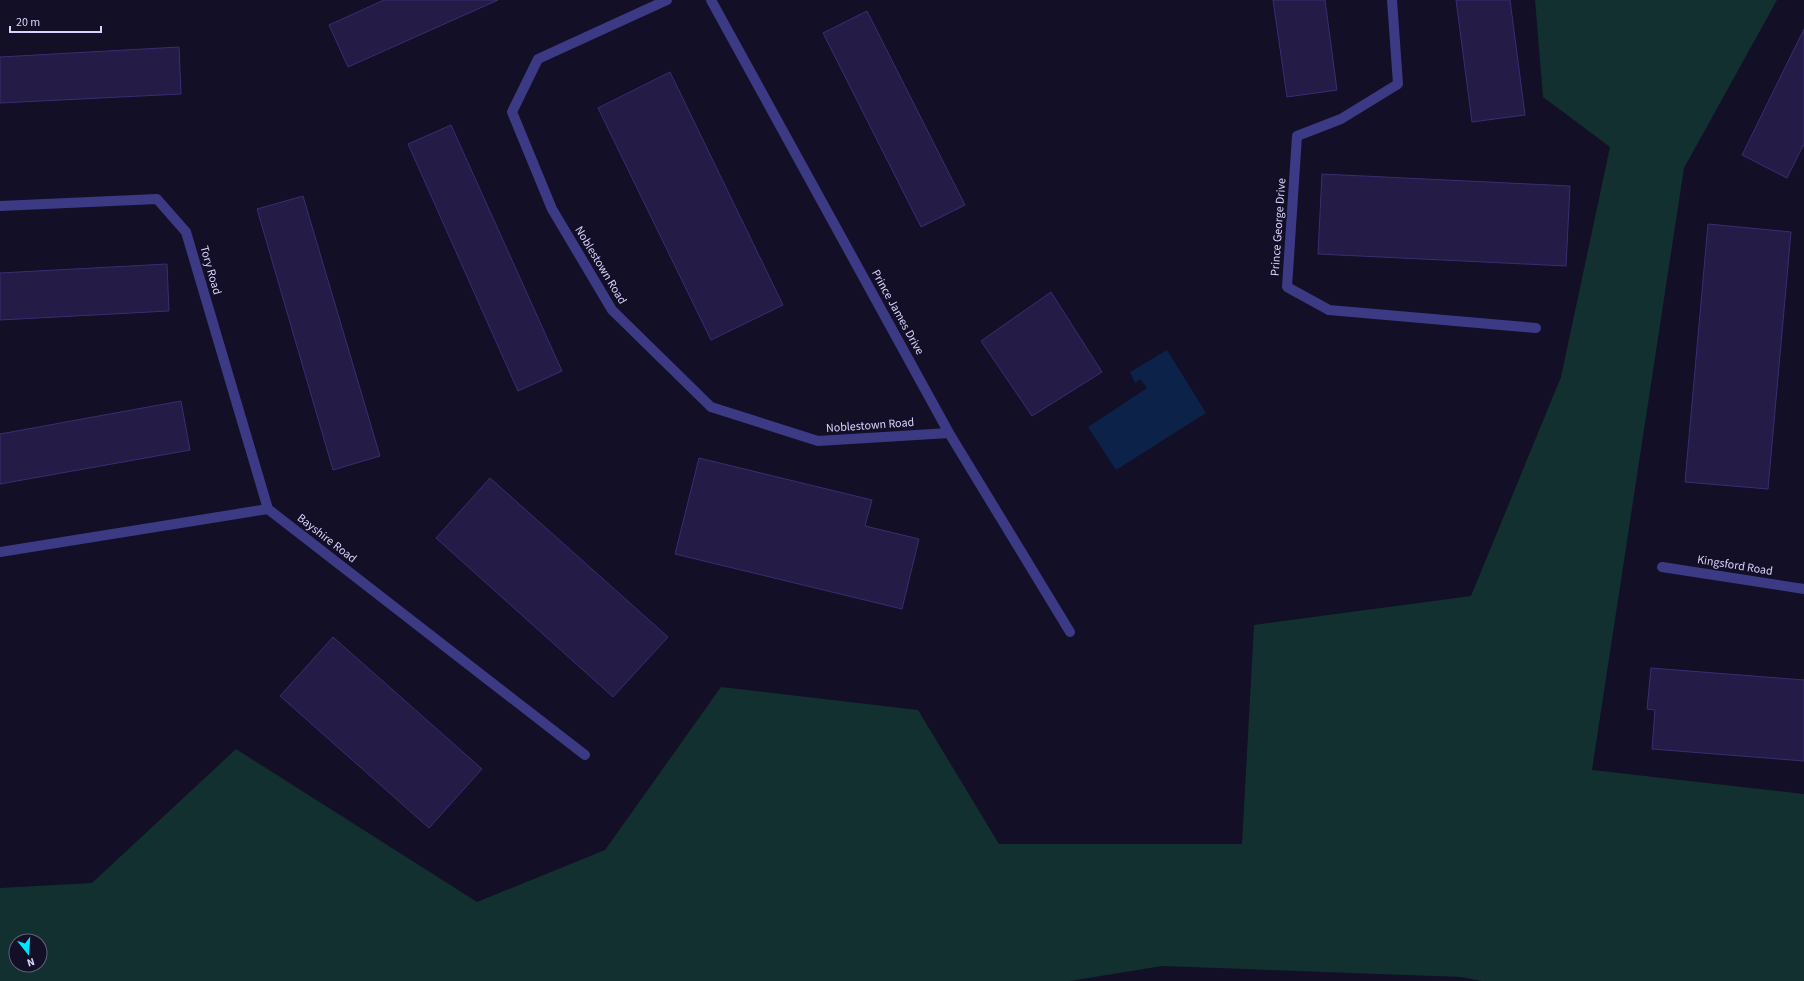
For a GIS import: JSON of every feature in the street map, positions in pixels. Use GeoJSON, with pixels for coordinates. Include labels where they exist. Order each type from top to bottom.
{"type":"FeatureCollection","features":[{"type":"Feature","properties":{"kind":"street","name":"Noblestown Road"},"geometry":{"type":"LineString","coordinates":[[667,0],[538,59],[512,112],[552,209],[612,310],[712,407],[818,441],[949,433]]}},
{"type":"Feature","properties":{"kind":"street","name":"Prince James Drive"},"geometry":{"type":"LineString","coordinates":[[711,0],[949,433],[1070,632]]}},
{"type":"Feature","properties":{"kind":"street","name":"Prince George Drive"},"geometry":{"type":"LineString","coordinates":[[1392,0],[1398,84],[1342,119],[1297,136],[1286,287],[1329,310],[1536,328]]}},
{"type":"Feature","properties":{"kind":"street","name":"Tory Road"},"geometry":{"type":"LineString","coordinates":[[0,206],[157,199],[186,232],[268,509]]}},
{"type":"Feature","properties":{"kind":"street"},"geometry":{"type":"LineString","coordinates":[[0,552],[268,509]]}},
{"type":"Feature","properties":{"kind":"street","name":"Bayshire Road"},"geometry":{"type":"LineString","coordinates":[[268,509],[585,755]]}},
{"type":"Feature","properties":{"kind":"street","name":"Kingsford Road"},"geometry":{"type":"LineString","coordinates":[[1662,567],[1804,589]]}},
{"type":"Feature","properties":{"kind":"green space"},"geometry":{"type":"Polygon","coordinates":[[[1535,0],[1777,0],[1684,168],[1592,770],[1804,794],[1804,981],[1482,981],[1461,977],[1162,966],[1070,981],[0,981],[0,888],[92,883],[236,749],[477,902],[605,850],[721,687],[918,710],[999,844],[1242,844],[1254,625],[1471,596],[1561,377],[1610,147],[1543,97],[1535,0]]]}},
{"type":"Feature","properties":{"kind":"water"},"geometry":{"type":"Polygon","coordinates":[[[1167,350],[1206,413],[1116,470],[1088,427],[1147,388],[1140,379],[1135,383],[1130,372],[1167,350]]]}},
{"type":"Feature","properties":{"kind":"building"},"geometry":{"type":"Polygon","coordinates":[[[384,0],[498,0],[348,67],[329,25],[384,0]]]}},
{"type":"Feature","properties":{"kind":"building"},"geometry":{"type":"Polygon","coordinates":[[[1273,0],[1325,0],[1337,90],[1287,97],[1273,0]]]}},
{"type":"Feature","properties":{"kind":"building"},"geometry":{"type":"Polygon","coordinates":[[[1456,0],[1510,0],[1525,115],[1472,122],[1456,0]]]}},
{"type":"Feature","properties":{"kind":"building"},"geometry":{"type":"Polygon","coordinates":[[[867,11],[965,205],[921,227],[823,33],[867,11]]]}},
{"type":"Feature","properties":{"kind":"building"},"geometry":{"type":"Polygon","coordinates":[[[1804,29],[1804,144],[1787,178],[1742,155],[1804,29]]]}},
{"type":"Feature","properties":{"kind":"building"},"geometry":{"type":"Polygon","coordinates":[[[179,47],[181,94],[0,103],[0,57],[179,47]]]}},
{"type":"Feature","properties":{"kind":"building"},"geometry":{"type":"Polygon","coordinates":[[[670,72],[783,305],[711,340],[598,108],[670,72]]]}},
{"type":"Feature","properties":{"kind":"building"},"geometry":{"type":"Polygon","coordinates":[[[451,125],[562,371],[518,391],[408,144],[451,125]]]}},
{"type":"Feature","properties":{"kind":"building"},"geometry":{"type":"Polygon","coordinates":[[[1322,174],[1570,186],[1566,266],[1318,254],[1322,174]]]}},
{"type":"Feature","properties":{"kind":"building"},"geometry":{"type":"Polygon","coordinates":[[[303,196],[380,456],[333,470],[257,209],[303,196]]]}},
{"type":"Feature","properties":{"kind":"building"},"geometry":{"type":"Polygon","coordinates":[[[1708,224],[1791,232],[1768,489],[1685,482],[1708,224]]]}},
{"type":"Feature","properties":{"kind":"building"},"geometry":{"type":"Polygon","coordinates":[[[167,264],[169,311],[0,320],[0,273],[167,264]]]}},
{"type":"Feature","properties":{"kind":"building"},"geometry":{"type":"Polygon","coordinates":[[[1051,292],[1102,372],[1032,416],[981,341],[1051,292]]]}},
{"type":"Feature","properties":{"kind":"building"},"geometry":{"type":"Polygon","coordinates":[[[181,401],[190,450],[0,484],[0,434],[181,401]]]}},
{"type":"Feature","properties":{"kind":"building"},"geometry":{"type":"Polygon","coordinates":[[[699,458],[872,500],[865,526],[919,539],[902,609],[675,554],[699,458]]]}},
{"type":"Feature","properties":{"kind":"building"},"geometry":{"type":"Polygon","coordinates":[[[490,478],[668,637],[613,697],[436,538],[490,478]]]}},
{"type":"Feature","properties":{"kind":"building"},"geometry":{"type":"Polygon","coordinates":[[[333,637],[482,769],[429,828],[280,696],[333,637]]]}},
{"type":"Feature","properties":{"kind":"building"},"geometry":{"type":"Polygon","coordinates":[[[1651,668],[1804,680],[1804,761],[1652,749],[1655,710],[1647,709],[1651,668]]]}}]}
